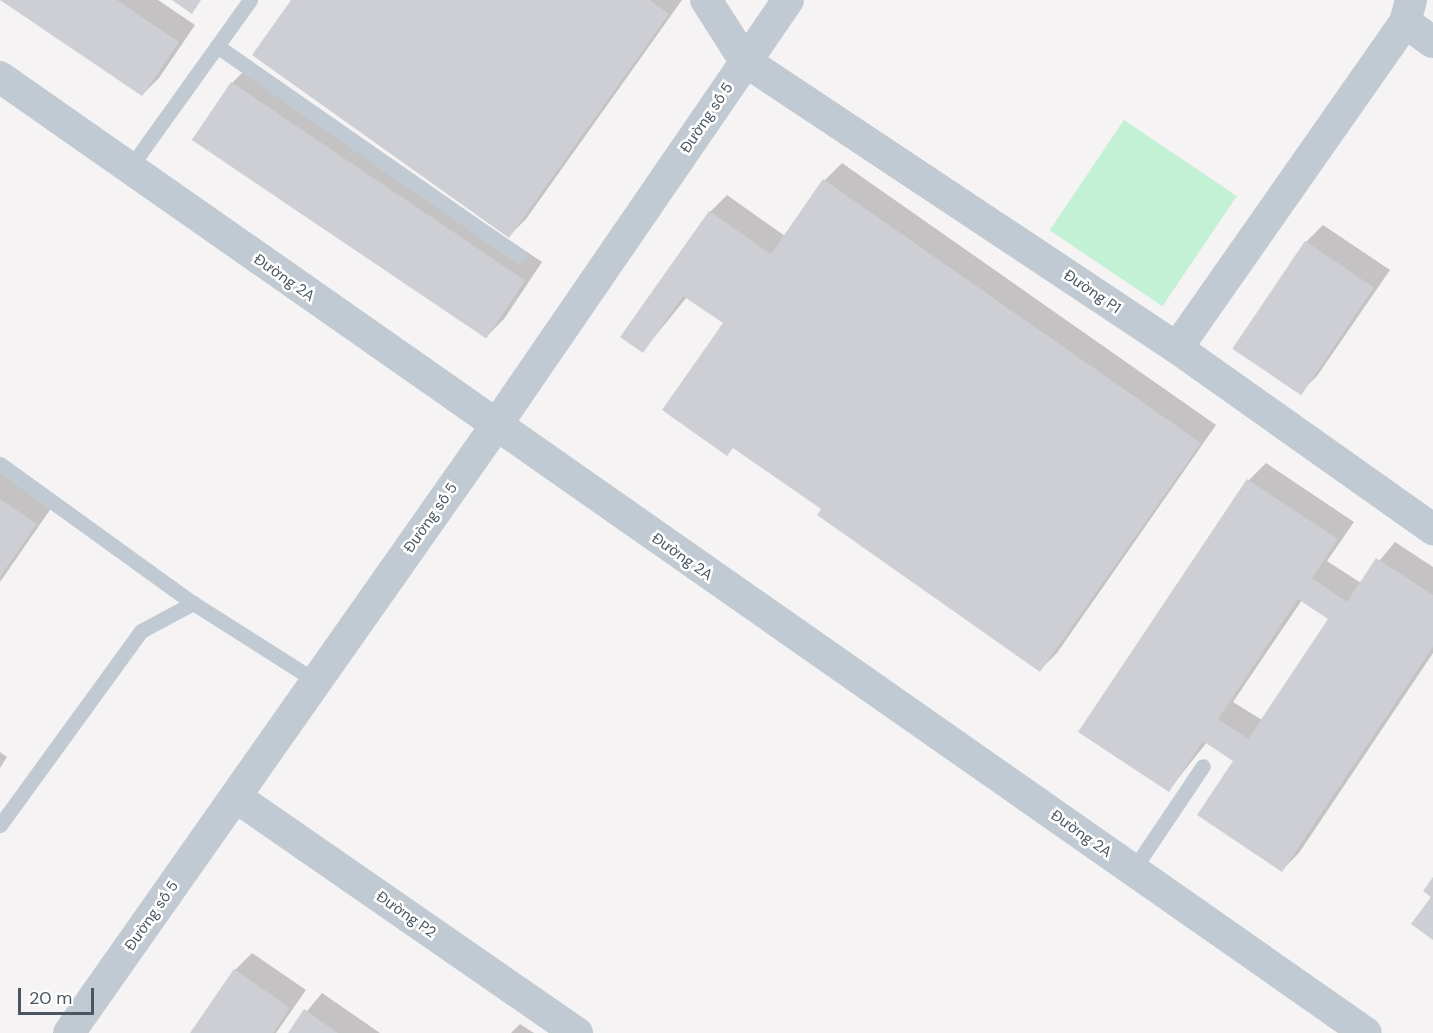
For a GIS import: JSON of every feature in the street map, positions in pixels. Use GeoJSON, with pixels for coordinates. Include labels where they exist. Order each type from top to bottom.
{"type":"FeatureCollection","features":[{"type":"Feature","properties":{"kind":"street"},"geometry":{"type":"LineString","coordinates":[[706,0],[746,61]]}},
{"type":"Feature","properties":{"kind":"street","name":"Đường số 5"},"geometry":{"type":"LineString","coordinates":[[69,1033],[495,427],[788,0]]}},
{"type":"Feature","properties":{"kind":"street"},"geometry":{"type":"LineString","coordinates":[[1177,348],[1408,11],[1433,42]]}},
{"type":"Feature","properties":{"kind":"street","name":"Đường P1"},"geometry":{"type":"LineString","coordinates":[[746,61],[1177,348],[1433,529]]}},
{"type":"Feature","properties":{"kind":"street","name":"Đường 2A"},"geometry":{"type":"LineString","coordinates":[[0,77],[495,427],[1366,1033]]}},
{"type":"Feature","properties":{"kind":"street","name":"Đường P2"},"geometry":{"type":"LineString","coordinates":[[236,797],[576,1033]]}},
{"type":"Feature","properties":{"kind":"lane"},"geometry":{"type":"LineString","coordinates":[[129,169],[249,0]]}},
{"type":"Feature","properties":{"kind":"lane"},"geometry":{"type":"LineString","coordinates":[[217,46],[519,256]]}},
{"type":"Feature","properties":{"kind":"lane"},"geometry":{"type":"LineString","coordinates":[[0,465],[193,603],[316,681]]}},
{"type":"Feature","properties":{"kind":"lane"},"geometry":{"type":"LineString","coordinates":[[0,825],[141,631],[193,603]]}},
{"type":"Feature","properties":{"kind":"lane"},"geometry":{"type":"LineString","coordinates":[[1133,870],[1203,766]]}},
{"type":"Feature","properties":{"kind":"green space"},"geometry":{"type":"Polygon","coordinates":[[[1124,120],[1237,196],[1162,306],[1050,230],[1124,120]]]}},
{"type":"Feature","properties":{"kind":"building"},"geometry":{"type":"Polygon","coordinates":[[[0,0],[117,0],[179,42],[142,96],[0,0]]]}},
{"type":"Feature","properties":{"kind":"building"},"geometry":{"type":"Polygon","coordinates":[[[172,0],[201,0],[192,14],[172,0]]]}},
{"type":"Feature","properties":{"kind":"building"},"geometry":{"type":"Polygon","coordinates":[[[291,0],[650,0],[669,14],[509,238],[252,55],[291,0]]]}},
{"type":"Feature","properties":{"kind":"building"},"geometry":{"type":"Polygon","coordinates":[[[231,82],[525,281],[486,339],[192,140],[231,82]]]}},
{"type":"Feature","properties":{"kind":"building"},"geometry":{"type":"Polygon","coordinates":[[[823,179],[1201,443],[1040,672],[817,515],[821,509],[733,448],[727,456],[662,410],[723,323],[683,296],[643,353],[620,337],[709,211],[771,254],[823,179]]]}},
{"type":"Feature","properties":{"kind":"building"},"geometry":{"type":"Polygon","coordinates":[[[1305,241],[1374,287],[1301,395],[1232,349],[1305,241]]]}},
{"type":"Feature","properties":{"kind":"building"},"geometry":{"type":"Polygon","coordinates":[[[1247,479],[1338,539],[1312,578],[1347,602],[1376,558],[1433,595],[1433,647],[1282,872],[1197,815],[1233,761],[1203,741],[1169,792],[1078,732],[1247,479]],[[1298,599],[1218,719],[1248,739],[1328,619],[1298,599]]]}},
{"type":"Feature","properties":{"kind":"building"},"geometry":{"type":"Polygon","coordinates":[[[0,499],[37,524],[0,577],[0,499]]]}},
{"type":"Feature","properties":{"kind":"building"},"geometry":{"type":"Polygon","coordinates":[[[1433,877],[1433,940],[1411,924],[1431,897],[1423,891],[1433,877]]]}},
{"type":"Feature","properties":{"kind":"building"},"geometry":{"type":"Polygon","coordinates":[[[234,969],[290,1008],[273,1033],[190,1033],[234,969]]]}},
{"type":"Feature","properties":{"kind":"building"},"geometry":{"type":"Polygon","coordinates":[[[304,1009],[338,1033],[288,1033],[304,1009]]]}}]}
